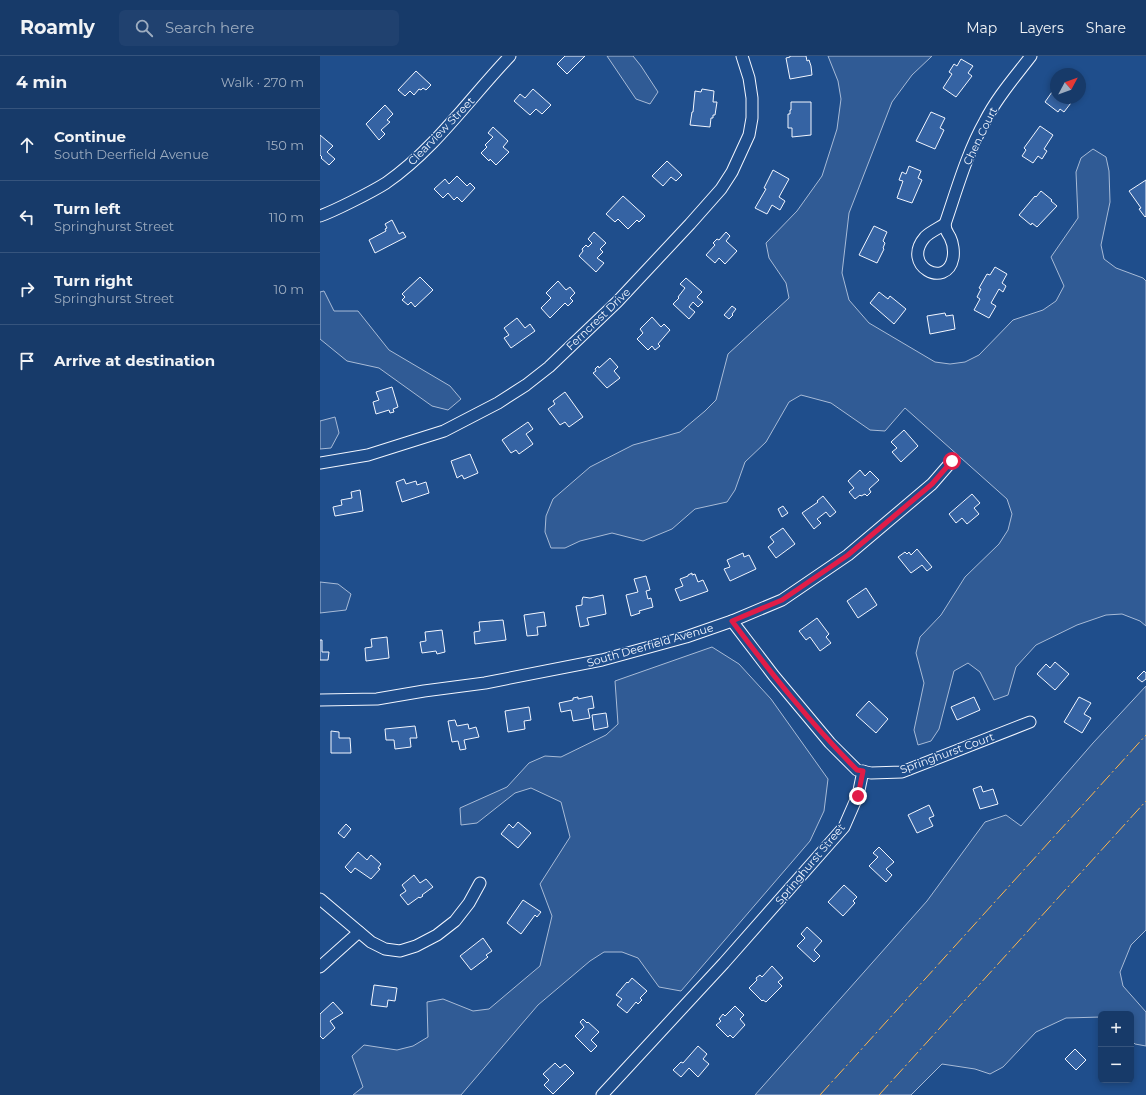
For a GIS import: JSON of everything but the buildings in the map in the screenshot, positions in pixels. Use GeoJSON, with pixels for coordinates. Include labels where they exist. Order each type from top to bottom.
{"type":"FeatureCollection","features":[{"type":"Feature","properties":{"kind":"street","name":"Clearview Street"},"geometry":{"type":"LineString","coordinates":[[320,216],[329,213],[380,186],[415,160],[449,125],[510,56]]}},
{"type":"Feature","properties":{"kind":"street","name":"Ferncrest Drive"},"geometry":{"type":"LineString","coordinates":[[320,463],[368,455],[444,431],[498,403],[526,385],[549,367],[612,307],[690,224],[721,189],[732,172],[749,135],[752,118],[749,78],[742,56]]}},
{"type":"Feature","properties":{"kind":"street","name":"Chen Court"},"geometry":{"type":"LineString","coordinates":[[945,224],[969,152],[985,120],[1002,93],[1031,56]]}},
{"type":"Feature","properties":{"kind":"street","name":"South Deerfield Avenue"},"geometry":{"type":"LineString","coordinates":[[320,700],[378,699],[424,691],[485,684],[602,660],[686,637],[732,621],[782,600],[848,555],[932,484],[952,461]]}},
{"type":"Feature","properties":{"kind":"street"},"geometry":{"type":"LineString","coordinates":[[732,621],[774,676],[830,743],[857,770],[863,771]]}},
{"type":"Feature","properties":{"kind":"street","name":"Springhurst Court"},"geometry":{"type":"LineString","coordinates":[[863,771],[902,772],[1030,722]]}},
{"type":"Feature","properties":{"kind":"street","name":"Springhurst Street"},"geometry":{"type":"LineString","coordinates":[[602,1095],[724,963],[844,827],[858,796],[863,771]]}},
{"type":"Feature","properties":{"kind":"street"},"geometry":{"type":"LineString","coordinates":[[320,899],[371,942],[385,949],[400,951],[416,946],[437,935],[455,921],[469,903],[480,884]]}},
{"type":"Feature","properties":{"kind":"street"},"geometry":{"type":"LineString","coordinates":[[320,967],[359,932]]}},
{"type":"Feature","properties":{"kind":"shaded area"},"geometry":{"type":"Polygon","coordinates":[[[607,56],[633,56],[658,92],[650,104],[636,99],[607,56]]]}},
{"type":"Feature","properties":{"kind":"shaded area"},"geometry":{"type":"Polygon","coordinates":[[[828,56],[932,56],[912,75],[892,102],[849,213],[842,273],[849,300],[869,323],[935,362],[950,364],[965,362],[979,355],[1013,320],[1043,310],[1056,301],[1064,286],[1051,257],[1078,218],[1076,172],[1081,158],[1093,149],[1106,157],[1109,171],[1110,202],[1101,245],[1104,259],[1116,268],[1143,278],[1146,281],[1146,626],[1140,621],[1122,614],[1106,615],[1077,625],[1036,645],[1016,667],[1008,695],[994,700],[980,672],[968,663],[954,671],[939,729],[931,741],[918,745],[914,730],[924,683],[916,653],[920,637],[941,615],[965,577],[999,544],[1008,530],[1012,514],[1007,499],[905,408],[885,431],[870,430],[831,403],[801,395],[789,402],[766,442],[745,462],[735,490],[727,502],[695,509],[672,529],[643,541],[612,533],[580,541],[565,548],[551,548],[545,532],[546,516],[553,499],[590,467],[633,445],[680,432],[705,411],[716,400],[728,354],[789,298],[786,283],[769,258],[766,243],[797,211],[822,176],[837,129],[841,99],[838,81],[828,56]]]}},
{"type":"Feature","properties":{"kind":"shaded area"},"geometry":{"type":"Polygon","coordinates":[[[324,291],[334,311],[358,311],[389,350],[450,386],[461,399],[448,410],[432,406],[379,368],[347,361],[320,339],[320,292],[324,291]]]}},
{"type":"Feature","properties":{"kind":"shaded area"},"geometry":{"type":"Polygon","coordinates":[[[335,417],[339,433],[331,448],[320,449],[320,421],[335,417]]]}},
{"type":"Feature","properties":{"kind":"shaded area"},"geometry":{"type":"Polygon","coordinates":[[[320,582],[338,584],[351,594],[346,610],[320,613],[320,582]]]}},
{"type":"Feature","properties":{"kind":"shaded area"},"geometry":{"type":"Polygon","coordinates":[[[712,647],[739,664],[771,699],[828,779],[824,811],[810,841],[681,991],[659,987],[638,958],[622,952],[604,952],[590,961],[538,1005],[461,1095],[353,1095],[363,1087],[352,1056],[364,1045],[397,1050],[413,1046],[428,1037],[427,1002],[443,999],[473,1011],[489,1009],[540,966],[552,916],[540,884],[570,837],[561,802],[531,788],[515,793],[477,823],[461,825],[460,808],[507,787],[529,763],[545,756],[561,757],[606,735],[618,724],[615,681],[712,647]]]}},
{"type":"Feature","properties":{"kind":"shaded area"},"geometry":{"type":"Polygon","coordinates":[[[1146,686],[1146,930],[1131,945],[1120,972],[1123,986],[1146,1012],[1146,1046],[1134,1043],[1134,1011],[1098,1011],[1098,1017],[1066,1018],[1036,1032],[1003,1067],[990,1074],[975,1069],[942,1064],[911,1095],[755,1095],[927,901],[985,822],[1006,815],[1021,826],[1093,743],[1146,686]]]}},
{"type":"Feature","properties":{"kind":"power"},"geometry":{"type":"LineString","coordinates":[[820,1095],[1146,735]]}},
{"type":"Feature","properties":{"kind":"power"},"geometry":{"type":"LineString","coordinates":[[879,1095],[1146,801]]}},
{"type":"Feature","properties":{"kind":"route"},"geometry":{"type":"LineString","coordinates":[[858,796],[863,771],[857,770],[830,743],[774,676],[732,621],[782,600],[848,555],[932,484],[952,461]]}}]}
